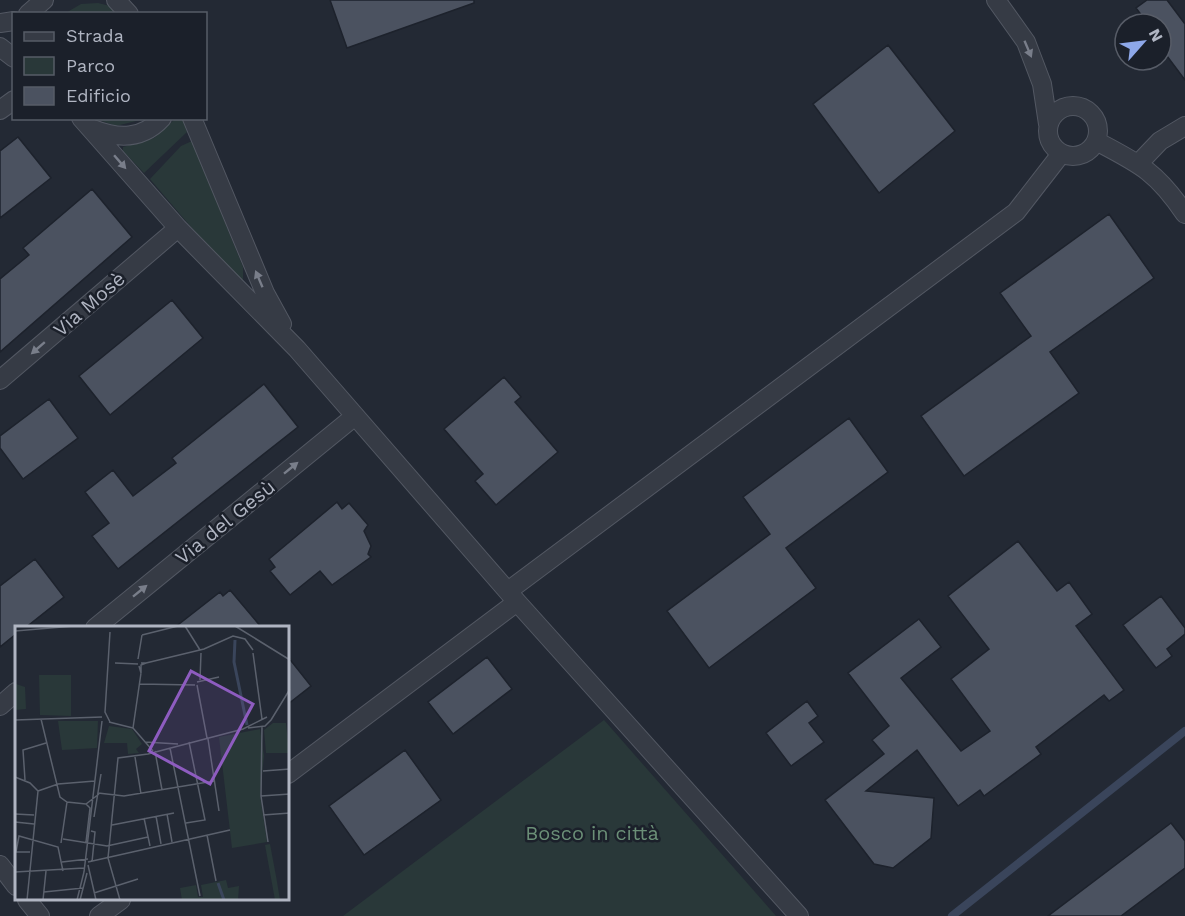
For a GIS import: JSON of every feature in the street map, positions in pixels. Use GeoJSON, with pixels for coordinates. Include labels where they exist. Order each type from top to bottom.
{"type":"FeatureCollection","features":[{"type":"Feature","properties":{"kind":"street"},"geometry":{"type":"LineString","coordinates":[[116,0],[127,12]]}},
{"type":"Feature","properties":{"kind":"street"},"geometry":{"type":"LineString","coordinates":[[996,0],[1026,42],[1042,84],[1049,141],[1061,154],[1078,156],[1086,153],[1096,141],[1097,124],[1094,117],[1081,107],[1065,107],[1058,111],[1048,124]]}},
{"type":"Feature","properties":{"kind":"street"},"geometry":{"type":"LineString","coordinates":[[0,47],[12,56]]}},
{"type":"Feature","properties":{"kind":"street"},"geometry":{"type":"LineString","coordinates":[[86,124],[113,136],[130,136],[146,131],[160,120]]}},
{"type":"Feature","properties":{"kind":"street"},"geometry":{"type":"LineString","coordinates":[[193,120],[265,293],[297,349]]}},
{"type":"Feature","properties":{"kind":"street"},"geometry":{"type":"LineString","coordinates":[[86,124],[178,228],[297,349],[512,596],[799,916]]}},
{"type":"Feature","properties":{"kind":"street"},"geometry":{"type":"LineString","coordinates":[[1139,163],[1160,141],[1185,126]]}},
{"type":"Feature","properties":{"kind":"street"},"geometry":{"type":"LineString","coordinates":[[1096,141],[1139,163],[1161,180],[1185,214]]}},
{"type":"Feature","properties":{"kind":"street"},"geometry":{"type":"LineString","coordinates":[[290,772],[512,596],[1016,212],[1061,154]]}},
{"type":"Feature","properties":{"kind":"street","name":"Via Mosè"},"geometry":{"type":"LineString","coordinates":[[0,380],[178,228]]}},
{"type":"Feature","properties":{"kind":"street","name":"Via del Gesù"},"geometry":{"type":"LineString","coordinates":[[97,626],[355,416]]}},
{"type":"Feature","properties":{"kind":"street"},"geometry":{"type":"LineString","coordinates":[[0,705],[15,693]]}},
{"type":"Feature","properties":{"kind":"street"},"geometry":{"type":"LineString","coordinates":[[0,865],[15,885]]}},
{"type":"Feature","properties":{"kind":"street"},"geometry":{"type":"LineString","coordinates":[[28,901],[40,916]]}},
{"type":"Feature","properties":{"kind":"street"},"geometry":{"type":"LineString","coordinates":[[99,916],[120,901]]}},
{"type":"Feature","properties":{"kind":"green space"},"geometry":{"type":"Polygon","coordinates":[[[98,3],[110,6],[119,12],[67,12],[81,4],[98,3]]]}},
{"type":"Feature","properties":{"kind":"green space"},"geometry":{"type":"Polygon","coordinates":[[[99,120],[140,120],[116,126],[99,120]]]}},
{"type":"Feature","properties":{"kind":"green space"},"geometry":{"type":"Polygon","coordinates":[[[174,120],[183,120],[187,132],[144,173],[123,151],[123,147],[154,138],[174,120]]]}},
{"type":"Feature","properties":{"kind":"green space"},"geometry":{"type":"Polygon","coordinates":[[[192,141],[243,267],[243,280],[226,268],[150,179],[181,146],[192,141]]]}},
{"type":"Feature","properties":{"kind":"green space","name":"Bosco in città"},"geometry":{"type":"Polygon","coordinates":[[[604,720],[776,916],[343,916],[604,720]]]}},
{"type":"Feature","properties":{"kind":"building"},"geometry":{"type":"Polygon","coordinates":[[[330,0],[474,0],[474,3],[347,48],[330,0]]]}},
{"type":"Feature","properties":{"kind":"building"},"geometry":{"type":"Polygon","coordinates":[[[1147,0],[1167,0],[1185,24],[1185,80],[1173,64],[1173,12],[1139,12],[1136,8],[1147,0]]]}},
{"type":"Feature","properties":{"kind":"building"},"geometry":{"type":"Polygon","coordinates":[[[888,45],[955,131],[879,193],[813,104],[888,45]]]}},
{"type":"Feature","properties":{"kind":"building"},"geometry":{"type":"Polygon","coordinates":[[[18,137],[51,178],[0,218],[0,151],[18,137]]]}},
{"type":"Feature","properties":{"kind":"building"},"geometry":{"type":"Polygon","coordinates":[[[92,189],[132,237],[0,352],[0,279],[29,255],[23,248],[92,189]]]}},
{"type":"Feature","properties":{"kind":"building"},"geometry":{"type":"Polygon","coordinates":[[[1109,214],[1154,278],[1050,352],[1079,393],[964,476],[921,416],[1031,336],[1000,293],[1109,214]]]}},
{"type":"Feature","properties":{"kind":"building"},"geometry":{"type":"Polygon","coordinates":[[[172,300],[203,338],[110,415],[79,376],[172,300]]]}},
{"type":"Feature","properties":{"kind":"building"},"geometry":{"type":"Polygon","coordinates":[[[504,377],[521,397],[515,402],[558,452],[496,505],[475,481],[483,474],[444,429],[504,377]]]}},
{"type":"Feature","properties":{"kind":"building"},"geometry":{"type":"Polygon","coordinates":[[[264,384],[298,427],[118,569],[92,536],[109,523],[85,492],[113,470],[133,496],[176,463],[172,458],[264,384]]]}},
{"type":"Feature","properties":{"kind":"building"},"geometry":{"type":"Polygon","coordinates":[[[49,399],[78,438],[23,479],[0,448],[0,436],[49,399]]]}},
{"type":"Feature","properties":{"kind":"building"},"geometry":{"type":"Polygon","coordinates":[[[849,418],[888,472],[786,548],[816,588],[709,668],[667,611],[770,534],[743,497],[849,418]]]}},
{"type":"Feature","properties":{"kind":"building"},"geometry":{"type":"Polygon","coordinates":[[[337,502],[342,509],[349,503],[368,525],[364,531],[371,546],[368,554],[371,557],[332,585],[320,571],[290,595],[270,571],[275,567],[269,559],[337,502]]]}},
{"type":"Feature","properties":{"kind":"building"},"geometry":{"type":"Polygon","coordinates":[[[1018,541],[1057,591],[1069,582],[1092,614],[1076,626],[1124,690],[1109,701],[1104,695],[1036,747],[1041,754],[984,796],[980,790],[958,806],[917,750],[866,791],[934,798],[931,838],[893,868],[874,864],[825,800],[884,754],[872,740],[889,726],[848,673],[919,619],[941,647],[901,678],[961,751],[990,731],[951,679],[989,649],[948,596],[1018,541]]]}},
{"type":"Feature","properties":{"kind":"building"},"geometry":{"type":"Polygon","coordinates":[[[35,559],[64,597],[28,626],[15,626],[15,635],[0,647],[0,586],[35,559]]]}},
{"type":"Feature","properties":{"kind":"building"},"geometry":{"type":"Polygon","coordinates":[[[230,590],[260,626],[177,626],[220,592],[223,596],[230,590]]]}},
{"type":"Feature","properties":{"kind":"building"},"geometry":{"type":"Polygon","coordinates":[[[1161,596],[1185,628],[1185,634],[1167,649],[1172,656],[1156,668],[1123,625],[1161,596]]]}},
{"type":"Feature","properties":{"kind":"building"},"geometry":{"type":"Polygon","coordinates":[[[487,657],[512,689],[453,734],[428,702],[487,657]]]}},
{"type":"Feature","properties":{"kind":"building"},"geometry":{"type":"Polygon","coordinates":[[[290,660],[311,686],[290,702],[290,660]]]}},
{"type":"Feature","properties":{"kind":"building"},"geometry":{"type":"Polygon","coordinates":[[[807,701],[818,716],[809,723],[824,742],[791,766],[766,733],[807,701]]]}},
{"type":"Feature","properties":{"kind":"building"},"geometry":{"type":"Polygon","coordinates":[[[405,750],[441,800],[364,855],[329,806],[405,750]]]}},
{"type":"Feature","properties":{"kind":"building"},"geometry":{"type":"Polygon","coordinates":[[[1171,823],[1185,841],[1185,868],[1121,916],[1048,916],[1171,823]]]}},
{"type":"Feature","properties":{"kind":"waterway"},"geometry":{"type":"LineString","coordinates":[[952,916],[1185,731]]}}]}
